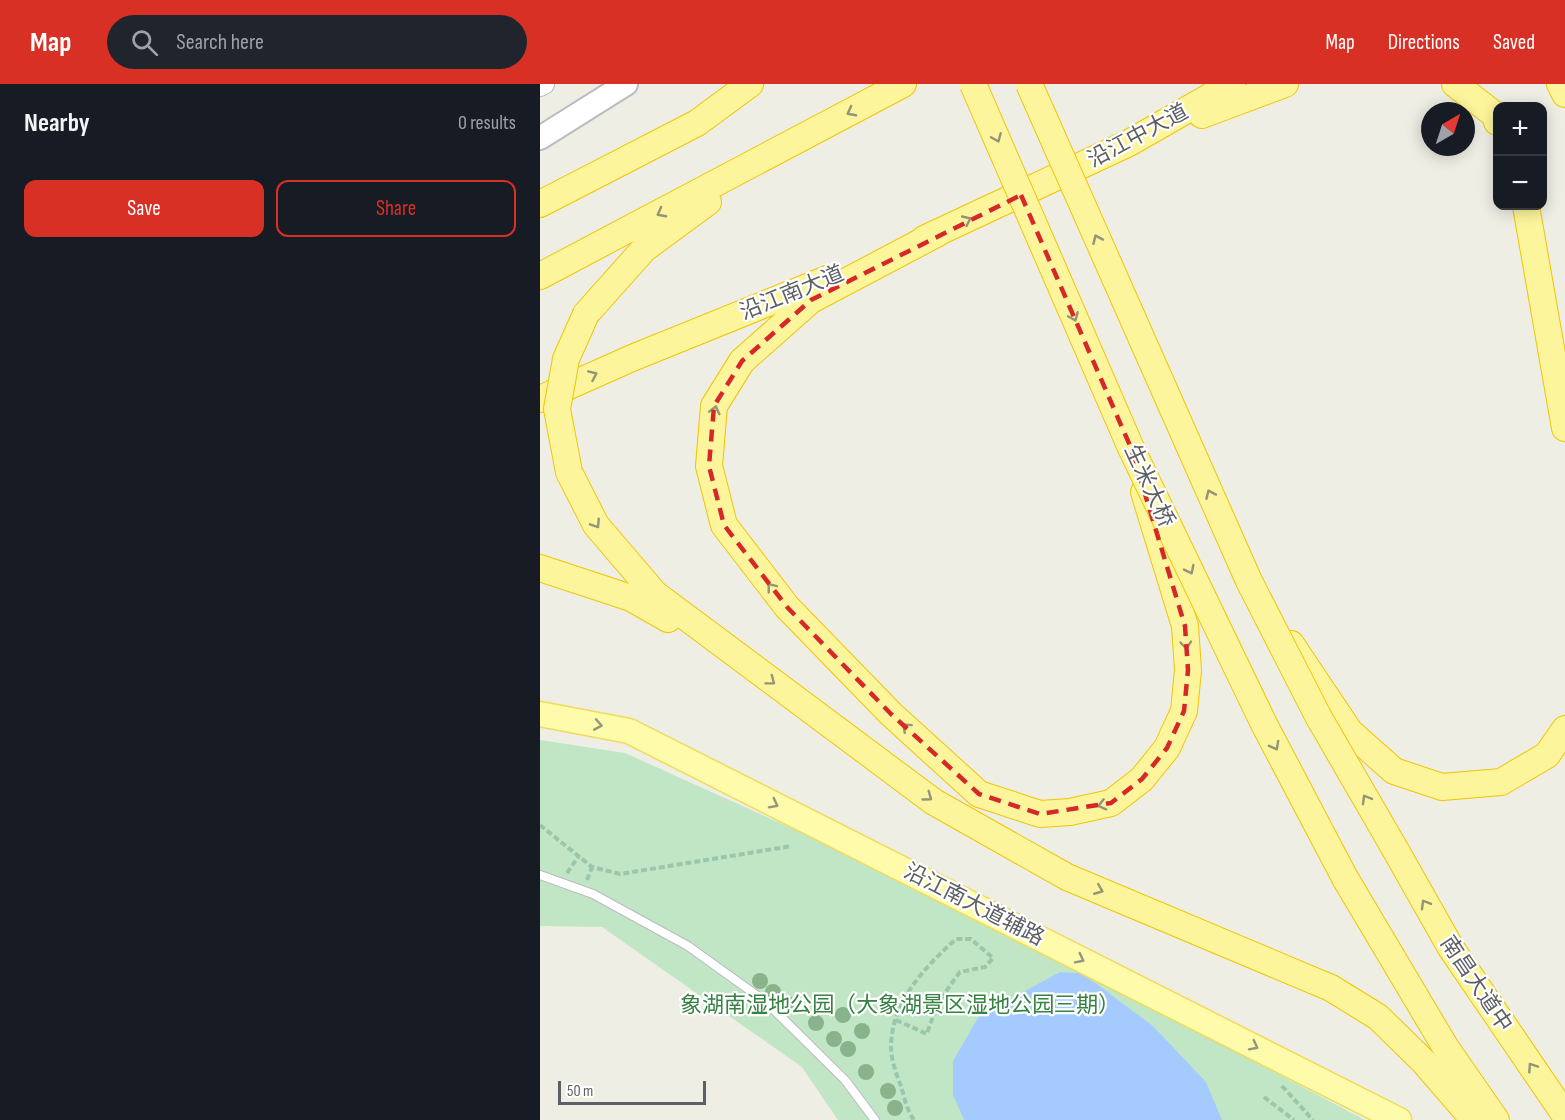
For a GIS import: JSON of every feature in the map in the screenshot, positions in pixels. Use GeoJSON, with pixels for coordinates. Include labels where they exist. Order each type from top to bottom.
{"type":"FeatureCollection","features":[{"type":"Feature","properties":{"kind":"highway"},"geometry":{"type":"LineString","coordinates":[[540,204],[697,123],[750,84]]}},
{"type":"Feature","properties":{"kind":"highway"},"geometry":{"type":"LineString","coordinates":[[540,276],[903,84]]}},
{"type":"Feature","properties":{"kind":"highway","name":"生米大桥"},"geometry":{"type":"LineString","coordinates":[[973,84],[1131,448],[1264,724],[1345,878],[1446,1048],[1496,1120]]}},
{"type":"Feature","properties":{"kind":"highway"},"geometry":{"type":"LineString","coordinates":[[1029,84],[1249,581],[1350,732],[1394,771],[1442,787],[1501,782],[1547,755],[1565,729]]}},
{"type":"Feature","properties":{"kind":"highway","name":"沿江中大道"},"geometry":{"type":"LineString","coordinates":[[1043,184],[1129,143],[1232,84]]}},
{"type":"Feature","properties":{"kind":"highway"},"geometry":{"type":"LineString","coordinates":[[1129,143],[1285,84]]}},
{"type":"Feature","properties":{"kind":"highway"},"geometry":{"type":"LineString","coordinates":[[1455,84],[1493,113]]}},
{"type":"Feature","properties":{"kind":"highway"},"geometry":{"type":"LineString","coordinates":[[1560,84],[1565,94]]}},
{"type":"Feature","properties":{"kind":"highway"},"geometry":{"type":"LineString","coordinates":[[771,155],[644,249],[586,314],[566,359],[557,409],[569,472],[596,525],[655,594],[934,802],[1067,877],[1331,988],[1378,1017],[1424,1062],[1474,1120]]}},
{"type":"Feature","properties":{"kind":"highway","name":"沿江南大道"},"geometry":{"type":"LineString","coordinates":[[540,399],[632,358],[938,234],[1043,184]]}},
{"type":"Feature","properties":{"kind":"highway"},"geometry":{"type":"LineString","coordinates":[[1527,210],[1565,428]]}},
{"type":"Feature","properties":{"kind":"highway"},"geometry":{"type":"LineString","coordinates":[[938,234],[812,300],[742,361],[714,406],[709,466],[724,525],[787,607],[891,714],[979,794],[1040,814],[1070,812],[1111,803],[1142,779],[1167,748],[1184,711],[1188,670],[1185,626],[1131,448]]}},
{"type":"Feature","properties":{"kind":"highway"},"geometry":{"type":"LineString","coordinates":[[540,568],[631,598],[748,664]]}},
{"type":"Feature","properties":{"kind":"highway","name":"南昌大道中"},"geometry":{"type":"LineString","coordinates":[[1249,581],[1318,716],[1450,948],[1565,1115]]}},
{"type":"Feature","properties":{"kind":"main road"},"geometry":{"type":"LineString","coordinates":[[540,138],[626,84]]}},
{"type":"Feature","properties":{"kind":"main road","name":"沿江南大道辅路"},"geometry":{"type":"LineString","coordinates":[[540,714],[629,730],[1399,1120]]}},
{"type":"Feature","properties":{"kind":"lane"},"geometry":{"type":"LineString","coordinates":[[540,875],[593,894],[677,940],[766,1002],[845,1080],[875,1120]]}},
{"type":"Feature","properties":{"kind":"path"},"geometry":{"type":"LineString","coordinates":[[540,825],[592,867],[620,874],[792,846]]}},
{"type":"Feature","properties":{"kind":"path"},"geometry":{"type":"LineString","coordinates":[[896,1020],[927,1034],[931,1018],[944,993],[960,972],[985,967],[993,958],[971,939],[956,939],[933,959],[909,989],[896,1020],[891,1046],[895,1071],[914,1120]]}},
{"type":"Feature","properties":{"kind":"path"},"geometry":{"type":"LineString","coordinates":[[1264,1097],[1294,1120]]}},
{"type":"Feature","properties":{"kind":"highlighted area"},"geometry":{"type":"Polygon","coordinates":[[[1021,195],[1131,448],[1185,626],[1188,670],[1184,711],[1167,748],[1142,779],[1111,803],[1040,814],[979,794],[891,714],[787,607],[724,525],[709,466],[714,406],[742,361],[811,300],[1021,195]]]}},
{"type":"Feature","properties":{"kind":"green space","name":"象湖南湿地公园（大象湖景区湿地公园三期）"},"geometry":{"type":"Polygon","coordinates":[[[540,740],[625,753],[935,893],[1365,1120],[838,1120],[802,1067],[602,927],[540,926],[540,740]]]}},
{"type":"Feature","properties":{"kind":"water"},"geometry":{"type":"Polygon","coordinates":[[[1060,972],[1079,973],[1153,1026],[1206,1082],[1222,1120],[964,1120],[953,1095],[953,1061],[979,1016],[1060,972]]]}}]}
